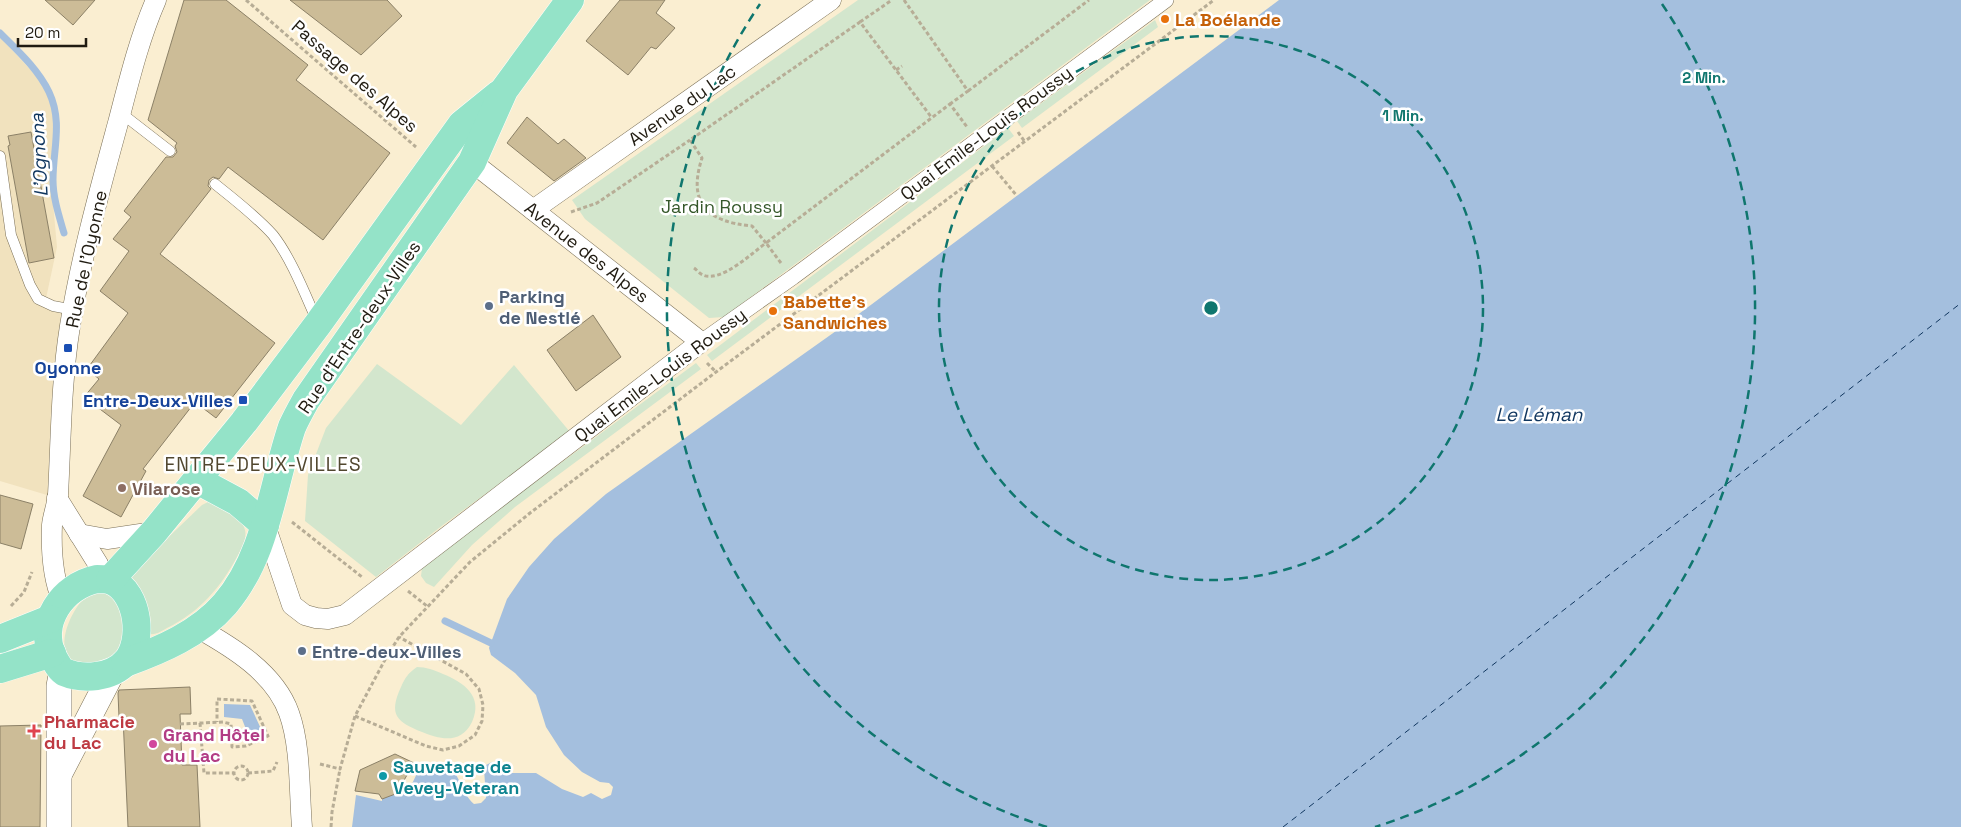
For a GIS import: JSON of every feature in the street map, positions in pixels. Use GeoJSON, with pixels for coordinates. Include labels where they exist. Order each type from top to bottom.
{"type":"FeatureCollection","features":[{"type":"Feature","properties":{"kind":"main road","name":"Rue d'Entre-deux-Villes"},"geometry":{"type":"LineString","coordinates":[[119,667],[157,652],[198,628],[226,603],[244,576],[255,553],[265,525],[293,426],[306,400],[472,162],[504,90],[570,0]]}},
{"type":"Feature","properties":{"kind":"main road","name":"Rue d'Entre-deux-Villes"},"geometry":{"type":"LineString","coordinates":[[106,580],[154,532],[197,480],[318,324],[462,124],[504,90]]}},
{"type":"Feature","properties":{"kind":"main road"},"geometry":{"type":"LineString","coordinates":[[197,480],[238,502],[265,525]]}},
{"type":"Feature","properties":{"kind":"main road"},"geometry":{"type":"LineString","coordinates":[[0,639],[56,610],[80,584],[88,581],[106,580],[124,591],[136,615],[135,642],[119,667],[92,677],[57,670],[10,666]]}},
{"type":"Feature","properties":{"kind":"main road"},"geometry":{"type":"LineString","coordinates":[[56,610],[48,637],[57,670]]}},
{"type":"Feature","properties":{"kind":"street","name":"Rue de l'Oyonne"},"geometry":{"type":"LineString","coordinates":[[145,26],[146,0]]}},
{"type":"Feature","properties":{"kind":"street","name":"Rue de l'Oyonne"},"geometry":{"type":"LineString","coordinates":[[56,610],[57,589],[52,523],[58,498],[61,400],[70,325],[87,244],[120,113],[145,26],[156,0]]}},
{"type":"Feature","properties":{"kind":"street","name":"Avenue du Lac"},"geometry":{"type":"LineString","coordinates":[[540,215],[831,0]]}},
{"type":"Feature","properties":{"kind":"street","name":"Quai Emile-Louis Roussy"},"geometry":{"type":"LineString","coordinates":[[265,525],[292,605],[305,615],[328,619],[345,615],[701,342],[793,277],[1166,0]]}},
{"type":"Feature","properties":{"kind":"street","name":"Avenue des Alpes"},"geometry":{"type":"LineString","coordinates":[[472,162],[701,342]]}},
{"type":"Feature","properties":{"kind":"street"},"geometry":{"type":"LineString","coordinates":[[58,498],[106,580]]}},
{"type":"Feature","properties":{"kind":"street"},"geometry":{"type":"LineString","coordinates":[[79,534],[108,539],[154,532]]}},
{"type":"Feature","properties":{"kind":"street"},"geometry":{"type":"LineString","coordinates":[[198,628],[244,656],[271,684],[288,711],[293,726],[297,758],[302,827]]}},
{"type":"Feature","properties":{"kind":"street"},"geometry":{"type":"LineString","coordinates":[[59,775],[119,667]]}},
{"type":"Feature","properties":{"kind":"street"},"geometry":{"type":"LineString","coordinates":[[57,670],[59,827]]}},
{"type":"Feature","properties":{"kind":"lane"},"geometry":{"type":"LineString","coordinates":[[120,113],[170,152]]}},
{"type":"Feature","properties":{"kind":"lane"},"geometry":{"type":"LineString","coordinates":[[0,156],[10,235],[30,285],[38,299],[52,306],[74,310]]}},
{"type":"Feature","properties":{"kind":"lane"},"geometry":{"type":"LineString","coordinates":[[215,184],[246,208],[279,244],[318,324]]}},
{"type":"Feature","properties":{"kind":"path","name":"Passage des Alpes"},"geometry":{"type":"LineString","coordinates":[[246,0],[422,153]]}},
{"type":"Feature","properties":{"kind":"path"},"geometry":{"type":"LineString","coordinates":[[540,215],[597,203],[892,0]]}},
{"type":"Feature","properties":{"kind":"path"},"geometry":{"type":"LineString","coordinates":[[904,0],[968,91]]}},
{"type":"Feature","properties":{"kind":"path"},"geometry":{"type":"LineString","coordinates":[[694,268],[703,275],[717,276],[726,273],[1089,0]]}},
{"type":"Feature","properties":{"kind":"path"},"geometry":{"type":"LineString","coordinates":[[330,827],[340,768],[355,716],[399,637],[470,562],[530,513],[1214,0]]}},
{"type":"Feature","properties":{"kind":"path"},"geometry":{"type":"LineString","coordinates":[[860,22],[932,118]]}},
{"type":"Feature","properties":{"kind":"path"},"geometry":{"type":"LineString","coordinates":[[896,70],[902,66]]}},
{"type":"Feature","properties":{"kind":"path"},"geometry":{"type":"LineString","coordinates":[[950,104],[977,140]]}},
{"type":"Feature","properties":{"kind":"path"},"geometry":{"type":"LineString","coordinates":[[690,140],[702,158],[697,184],[699,197],[704,208],[717,218],[731,224],[752,226],[793,277]]}},
{"type":"Feature","properties":{"kind":"path"},"geometry":{"type":"LineString","coordinates":[[992,166],[1016,196]]}},
{"type":"Feature","properties":{"kind":"path"},"geometry":{"type":"LineString","coordinates":[[694,215],[704,208]]}},
{"type":"Feature","properties":{"kind":"path"},"geometry":{"type":"LineString","coordinates":[[276,558],[292,522],[293,514]]}},
{"type":"Feature","properties":{"kind":"path"},"geometry":{"type":"LineString","coordinates":[[292,522],[378,590]]}},
{"type":"Feature","properties":{"kind":"path"},"geometry":{"type":"LineString","coordinates":[[7,611],[24,592],[29,582],[33,565]]}},
{"type":"Feature","properties":{"kind":"path"},"geometry":{"type":"LineString","coordinates":[[355,716],[426,746],[443,750],[459,746],[474,735],[482,721],[483,705],[479,689],[466,674],[399,637]]}},
{"type":"Feature","properties":{"kind":"path"},"geometry":{"type":"LineString","coordinates":[[180,724],[217,722],[231,724],[232,747],[246,746],[268,736],[252,701],[216,699],[217,722]]}},
{"type":"Feature","properties":{"kind":"path"},"geometry":{"type":"LineString","coordinates":[[200,723],[204,773],[233,773]]}},
{"type":"Feature","properties":{"kind":"path"},"geometry":{"type":"LineString","coordinates":[[248,773],[273,771],[278,758],[297,758],[340,768]]}},
{"type":"Feature","properties":{"kind":"path"},"geometry":{"type":"LineString","coordinates":[[241,766],[246,768],[248,773],[246,779],[241,780],[235,778],[233,773],[236,768],[241,766]]}},
{"type":"Feature","properties":{"kind":"shaded area"},"geometry":{"type":"Polygon","coordinates":[[[0,37],[39,79],[48,94],[54,110],[55,129],[51,181],[57,247],[45,303],[74,310],[57,498],[0,481],[0,37]]]}},
{"type":"Feature","properties":{"kind":"green space","name":"Jardin Roussy"},"geometry":{"type":"Polygon","coordinates":[[[858,0],[1150,0],[724,317],[709,318],[585,219],[572,200],[858,0]]]}},
{"type":"Feature","properties":{"kind":"green space"},"geometry":{"type":"Polygon","coordinates":[[[1155,20],[1158,27],[1022,128],[1017,121],[1155,20]]]}},
{"type":"Feature","properties":{"kind":"green space"},"geometry":{"type":"Polygon","coordinates":[[[1008,128],[1014,136],[712,361],[707,355],[1008,128]]]}},
{"type":"Feature","properties":{"kind":"green space"},"geometry":{"type":"Polygon","coordinates":[[[696,363],[701,369],[515,507],[472,545],[434,587],[426,583],[421,576],[422,568],[458,539],[696,363]]]}},
{"type":"Feature","properties":{"kind":"green space"},"geometry":{"type":"Polygon","coordinates":[[[377,364],[461,425],[514,365],[570,432],[443,525],[376,577],[305,521],[308,475],[326,428],[377,364]]]}},
{"type":"Feature","properties":{"kind":"green space"},"geometry":{"type":"Polygon","coordinates":[[[212,500],[231,513],[243,525],[245,530],[244,543],[224,578],[208,598],[179,622],[159,632],[150,634],[129,575],[202,505],[212,500]]]}},
{"type":"Feature","properties":{"kind":"green space"},"geometry":{"type":"Polygon","coordinates":[[[97,592],[110,596],[118,604],[122,621],[122,641],[119,650],[113,657],[88,664],[77,662],[70,658],[66,651],[64,642],[66,633],[78,606],[97,592]]]}},
{"type":"Feature","properties":{"kind":"green space"},"geometry":{"type":"Polygon","coordinates":[[[417,667],[430,669],[450,677],[458,681],[469,691],[473,697],[475,713],[472,722],[462,734],[450,738],[436,737],[406,725],[397,716],[395,704],[401,687],[405,678],[417,667]]]}},
{"type":"Feature","properties":{"kind":"water","name":"Le Léman"},"geometry":{"type":"Polygon","coordinates":[[[1279,0],[1961,0],[1961,827],[352,827],[356,795],[382,801],[382,799],[410,788],[421,765],[447,763],[474,804],[481,803],[486,798],[484,769],[486,765],[492,762],[507,773],[536,773],[562,789],[583,797],[591,793],[602,799],[611,795],[613,787],[609,783],[600,782],[582,772],[564,755],[546,727],[536,695],[515,673],[491,655],[489,648],[507,599],[529,567],[554,539],[606,494],[836,331],[1279,0]]]}},
{"type":"Feature","properties":{"kind":"water"},"geometry":{"type":"Polygon","coordinates":[[[224,704],[250,705],[262,731],[249,737],[242,719],[224,717],[224,704]]]}},
{"type":"Feature","properties":{"kind":"building"},"geometry":{"type":"Polygon","coordinates":[[[45,0],[95,0],[73,25],[45,0]]]}},
{"type":"Feature","properties":{"kind":"building"},"geometry":{"type":"Polygon","coordinates":[[[184,0],[226,0],[308,65],[296,80],[390,153],[323,240],[228,167],[219,179],[213,177],[209,180],[208,186],[211,189],[160,254],[275,343],[216,418],[195,402],[143,469],[146,471],[121,517],[83,496],[121,425],[84,397],[99,379],[87,369],[128,313],[100,291],[129,251],[113,239],[131,217],[124,211],[166,157],[173,157],[177,152],[175,146],[177,143],[148,120],[184,0]]]}},
{"type":"Feature","properties":{"kind":"building"},"geometry":{"type":"Polygon","coordinates":[[[290,0],[387,0],[402,16],[361,55],[290,0]]]}},
{"type":"Feature","properties":{"kind":"building"},"geometry":{"type":"Polygon","coordinates":[[[620,0],[665,0],[656,13],[675,28],[656,49],[651,47],[628,75],[586,41],[620,0]]]}},
{"type":"Feature","properties":{"kind":"building"},"geometry":{"type":"Polygon","coordinates":[[[527,117],[558,144],[564,139],[586,158],[554,181],[507,143],[527,117]]]}},
{"type":"Feature","properties":{"kind":"building"},"geometry":{"type":"Polygon","coordinates":[[[31,132],[54,258],[29,263],[8,146],[10,145],[8,136],[31,132]]]}},
{"type":"Feature","properties":{"kind":"building"},"geometry":{"type":"Polygon","coordinates":[[[593,315],[621,357],[576,391],[547,350],[593,315]]]}},
{"type":"Feature","properties":{"kind":"building"},"geometry":{"type":"Polygon","coordinates":[[[0,495],[33,504],[21,549],[0,543],[0,495]]]}},
{"type":"Feature","properties":{"kind":"building","name":"Grand Hôtel du Lac"},"geometry":{"type":"Polygon","coordinates":[[[190,687],[191,714],[180,714],[182,765],[197,765],[200,827],[128,827],[123,717],[119,717],[119,690],[190,687]]]}},
{"type":"Feature","properties":{"kind":"building"},"geometry":{"type":"Polygon","coordinates":[[[41,725],[40,827],[0,827],[0,726],[41,725]]]}},
{"type":"Feature","properties":{"kind":"building","name":"Sauvetage de Vevey-Veteran"},"geometry":{"type":"Polygon","coordinates":[[[395,754],[414,763],[403,782],[406,790],[382,799],[379,794],[355,791],[360,770],[395,754]]]}},
{"type":"Feature","properties":{"kind":"waterway","name":"L'Ognona"},"geometry":{"type":"LineString","coordinates":[[0,33],[39,76],[49,92],[53,103],[56,114],[53,187],[64,233]]}},
{"type":"Feature","properties":{"kind":"waterway","name":"L'Ognona"},"geometry":{"type":"LineString","coordinates":[[445,621],[491,643]]}},
{"type":"Feature","properties":{"kind":"ferry route"},"geometry":{"type":"LineString","coordinates":[[1283,827],[1961,303]]}},
{"type":"Feature","properties":{"kind":"place","name":"La Boélande"},"geometry":{"type":"Point","coordinates":[1165,19]}},
{"type":"Feature","properties":{"kind":"place","name":"Parking de Nestlé"},"geometry":{"type":"Point","coordinates":[489,306]}},
{"type":"Feature","properties":{"kind":"place","name":"Babette's Sandwiches"},"geometry":{"type":"Point","coordinates":[773,311]}},
{"type":"Feature","properties":{"kind":"place","name":"Oyonne"},"geometry":{"type":"Point","coordinates":[68,348]}},
{"type":"Feature","properties":{"kind":"place","name":"Entre-Deux-Villes"},"geometry":{"type":"Point","coordinates":[243,400]}},
{"type":"Feature","properties":{"kind":"place","name":"Vilarose"},"geometry":{"type":"Point","coordinates":[122,488]}},
{"type":"Feature","properties":{"kind":"place","name":"Entre-deux-Villes"},"geometry":{"type":"Point","coordinates":[302,651]}},
{"type":"Feature","properties":{"kind":"place","name":"Pharmacie du Lac"},"geometry":{"type":"Point","coordinates":[34,731]}},
{"type":"Feature","properties":{"kind":"place","name":"Grand Hôtel du Lac"},"geometry":{"type":"Point","coordinates":[153,744]}},
{"type":"Feature","properties":{"kind":"place","name":"Sauvetage de Vevey-Veteran"},"geometry":{"type":"Point","coordinates":[383,776]}},
{"type":"Feature","properties":{"kind":"district","name":"ENTRE-DEUX-VILLES"},"geometry":{"type":"Point","coordinates":[263,464]}}]}
